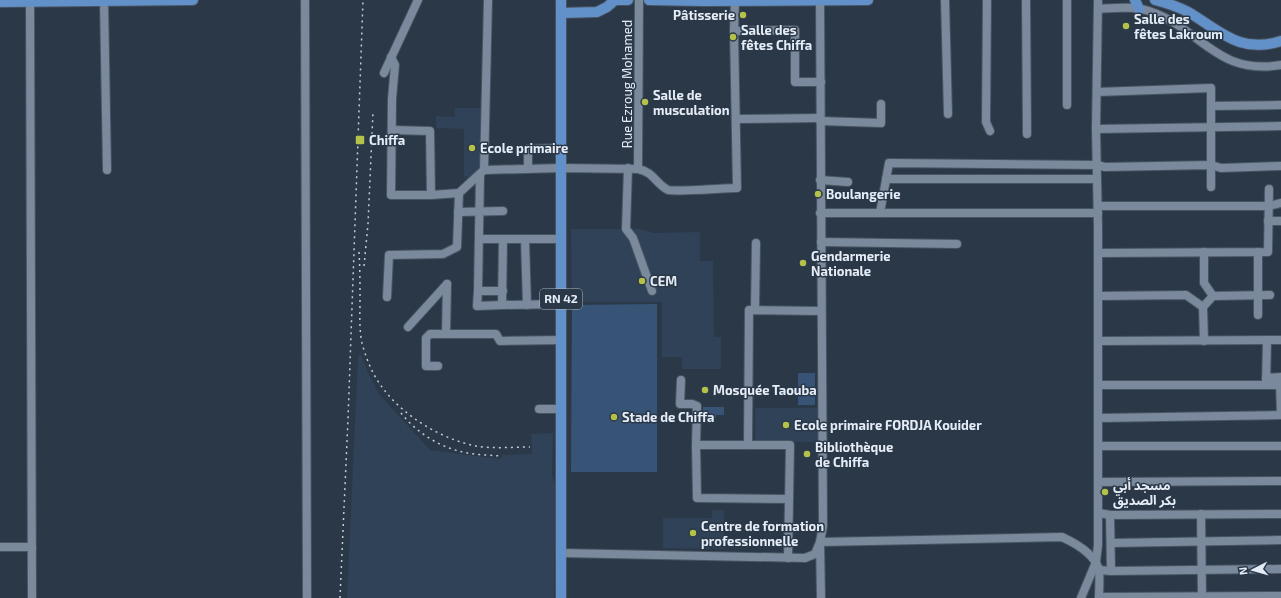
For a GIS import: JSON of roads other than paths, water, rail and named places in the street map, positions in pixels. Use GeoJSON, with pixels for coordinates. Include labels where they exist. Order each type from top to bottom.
{"type":"FeatureCollection","features":[{"type":"Feature","properties":{"kind":"main road"},"geometry":{"type":"LineString","coordinates":[[0,2],[193,0]]}},
{"type":"Feature","properties":{"kind":"main road","name":"RN 42"},"geometry":{"type":"LineString","coordinates":[[561,0],[561,598]]}},
{"type":"Feature","properties":{"kind":"main road"},"geometry":{"type":"LineString","coordinates":[[561,13],[597,12],[607,7],[615,0],[628,0]]}},
{"type":"Feature","properties":{"kind":"main road"},"geometry":{"type":"LineString","coordinates":[[649,0],[868,0]]}},
{"type":"Feature","properties":{"kind":"main road"},"geometry":{"type":"LineString","coordinates":[[1155,0],[1172,5],[1189,13],[1222,35],[1240,42],[1258,45],[1281,41]]}},
{"type":"Feature","properties":{"kind":"street"},"geometry":{"type":"LineString","coordinates":[[305,0],[307,598]]}},
{"type":"Feature","properties":{"kind":"street"},"geometry":{"type":"LineString","coordinates":[[384,73],[418,0]]}},
{"type":"Feature","properties":{"kind":"street"},"geometry":{"type":"LineString","coordinates":[[488,0],[482,173],[479,211],[477,306],[561,304]]}},
{"type":"Feature","properties":{"kind":"street","name":"Rue Ezroug Mohamed"},"geometry":{"type":"LineString","coordinates":[[638,169],[639,0]]}},
{"type":"Feature","properties":{"kind":"street"},"geometry":{"type":"LineString","coordinates":[[391,57],[395,65],[392,99],[391,195],[459,193],[482,173],[561,168],[628,168],[645,170],[653,176],[657,182],[670,190],[737,188],[734,31],[735,0]]}},
{"type":"Feature","properties":{"kind":"street"},"geometry":{"type":"LineString","coordinates":[[820,0],[820,212],[823,526],[820,542],[821,598]]}},
{"type":"Feature","properties":{"kind":"street"},"geometry":{"type":"LineString","coordinates":[[945,0],[948,114]]}},
{"type":"Feature","properties":{"kind":"street"},"geometry":{"type":"LineString","coordinates":[[987,0],[986,122],[990,131]]}},
{"type":"Feature","properties":{"kind":"street"},"geometry":{"type":"LineString","coordinates":[[1026,0],[1027,134]]}},
{"type":"Feature","properties":{"kind":"street"},"geometry":{"type":"LineString","coordinates":[[1067,0],[1067,106]]}},
{"type":"Feature","properties":{"kind":"street"},"geometry":{"type":"LineString","coordinates":[[1098,0],[1096,129],[1099,385],[1099,513],[1097,566],[1099,598],[1281,596]]}},
{"type":"Feature","properties":{"kind":"street"},"geometry":{"type":"LineString","coordinates":[[30,1],[32,598]]}},
{"type":"Feature","properties":{"kind":"street"},"geometry":{"type":"LineString","coordinates":[[104,1],[107,170]]}},
{"type":"Feature","properties":{"kind":"street"},"geometry":{"type":"LineString","coordinates":[[1098,9],[1137,4],[1169,20],[1212,51],[1229,60],[1257,67],[1281,66]]}},
{"type":"Feature","properties":{"kind":"street"},"geometry":{"type":"LineString","coordinates":[[734,31],[795,30],[795,82],[821,82]]}},
{"type":"Feature","properties":{"kind":"street"},"geometry":{"type":"LineString","coordinates":[[1096,92],[1211,88],[1211,187]]}},
{"type":"Feature","properties":{"kind":"street"},"geometry":{"type":"LineString","coordinates":[[736,119],[881,122],[881,104]]}},
{"type":"Feature","properties":{"kind":"street"},"geometry":{"type":"LineString","coordinates":[[1211,106],[1281,105]]}},
{"type":"Feature","properties":{"kind":"street"},"geometry":{"type":"LineString","coordinates":[[1096,129],[1281,126]]}},
{"type":"Feature","properties":{"kind":"street"},"geometry":{"type":"LineString","coordinates":[[392,130],[430,131],[431,195]]}},
{"type":"Feature","properties":{"kind":"street"},"geometry":{"type":"LineString","coordinates":[[528,169],[528,149],[561,148]]}},
{"type":"Feature","properties":{"kind":"street"},"geometry":{"type":"LineString","coordinates":[[880,213],[889,163],[1097,165],[1105,167],[1211,165],[1221,168],[1281,166]]}},
{"type":"Feature","properties":{"kind":"street"},"geometry":{"type":"LineString","coordinates":[[628,168],[626,229],[633,238],[652,291]]}},
{"type":"Feature","properties":{"kind":"street"},"geometry":{"type":"LineString","coordinates":[[886,179],[1097,179]]}},
{"type":"Feature","properties":{"kind":"street"},"geometry":{"type":"LineString","coordinates":[[820,180],[848,182]]}},
{"type":"Feature","properties":{"kind":"street"},"geometry":{"type":"LineString","coordinates":[[1098,253],[1268,252],[1269,189]]}},
{"type":"Feature","properties":{"kind":"street"},"geometry":{"type":"LineString","coordinates":[[387,297],[389,255],[443,254],[457,247],[459,193]]}},
{"type":"Feature","properties":{"kind":"street"},"geometry":{"type":"LineString","coordinates":[[820,212],[880,213],[1269,206],[1281,204]]}},
{"type":"Feature","properties":{"kind":"street"},"geometry":{"type":"LineString","coordinates":[[458,212],[503,211]]}},
{"type":"Feature","properties":{"kind":"street"},"geometry":{"type":"LineString","coordinates":[[1268,221],[1281,221]]}},
{"type":"Feature","properties":{"kind":"street"},"geometry":{"type":"LineString","coordinates":[[478,239],[561,239]]}},
{"type":"Feature","properties":{"kind":"street"},"geometry":{"type":"LineString","coordinates":[[502,305],[503,239]]}},
{"type":"Feature","properties":{"kind":"street"},"geometry":{"type":"LineString","coordinates":[[525,240],[527,305]]}},
{"type":"Feature","properties":{"kind":"street"},"geometry":{"type":"LineString","coordinates":[[821,242],[957,244]]}},
{"type":"Feature","properties":{"kind":"street"},"geometry":{"type":"LineString","coordinates":[[755,310],[756,243]]}},
{"type":"Feature","properties":{"kind":"street"},"geometry":{"type":"LineString","coordinates":[[1204,252],[1204,283],[1213,296]]}},
{"type":"Feature","properties":{"kind":"street"},"geometry":{"type":"LineString","coordinates":[[1258,252],[1258,314]]}},
{"type":"Feature","properties":{"kind":"street"},"geometry":{"type":"LineString","coordinates":[[408,327],[447,284],[446,334]]}},
{"type":"Feature","properties":{"kind":"street"},"geometry":{"type":"LineString","coordinates":[[478,291],[503,291]]}},
{"type":"Feature","properties":{"kind":"street"},"geometry":{"type":"LineString","coordinates":[[1098,296],[1186,295],[1203,307]]}},
{"type":"Feature","properties":{"kind":"street"},"geometry":{"type":"LineString","coordinates":[[1204,341],[1203,307],[1213,296],[1270,295]]}},
{"type":"Feature","properties":{"kind":"street"},"geometry":{"type":"LineString","coordinates":[[748,445],[749,310],[822,311]]}},
{"type":"Feature","properties":{"kind":"street"},"geometry":{"type":"LineString","coordinates":[[438,366],[426,366],[426,338],[430,334],[496,334],[500,341],[562,340]]}},
{"type":"Feature","properties":{"kind":"street"},"geometry":{"type":"LineString","coordinates":[[1266,381],[1267,340]]}},
{"type":"Feature","properties":{"kind":"street"},"geometry":{"type":"LineString","coordinates":[[1098,341],[1281,340]]}},
{"type":"Feature","properties":{"kind":"street"},"geometry":{"type":"LineString","coordinates":[[1099,385],[1266,381],[1281,377]]}},
{"type":"Feature","properties":{"kind":"street"},"geometry":{"type":"LineString","coordinates":[[681,380],[680,404],[692,404],[698,406],[696,445],[697,498],[789,499]]}},
{"type":"Feature","properties":{"kind":"street"},"geometry":{"type":"LineString","coordinates":[[1099,418],[1281,414],[1280,385],[1266,381]]}},
{"type":"Feature","properties":{"kind":"street"},"geometry":{"type":"LineString","coordinates":[[539,409],[562,408]]}},
{"type":"Feature","properties":{"kind":"street"},"geometry":{"type":"LineString","coordinates":[[696,445],[790,445],[788,558]]}},
{"type":"Feature","properties":{"kind":"street"},"geometry":{"type":"LineString","coordinates":[[1099,446],[1281,446]]}},
{"type":"Feature","properties":{"kind":"street"},"geometry":{"type":"LineString","coordinates":[[1099,482],[1281,481]]}},
{"type":"Feature","properties":{"kind":"street"},"geometry":{"type":"LineString","coordinates":[[1099,513],[1110,515],[1281,514]]}},
{"type":"Feature","properties":{"kind":"street"},"geometry":{"type":"LineString","coordinates":[[1201,514],[1202,597]]}},
{"type":"Feature","properties":{"kind":"street"},"geometry":{"type":"LineString","coordinates":[[1110,515],[1111,571]]}},
{"type":"Feature","properties":{"kind":"street"},"geometry":{"type":"LineString","coordinates":[[820,542],[1062,537],[1084,550],[1097,566],[1111,571],[1281,569]]}},
{"type":"Feature","properties":{"kind":"street"},"geometry":{"type":"LineString","coordinates":[[1111,542],[1281,540]]}},
{"type":"Feature","properties":{"kind":"street"},"geometry":{"type":"LineString","coordinates":[[562,553],[806,558],[815,554],[820,542]]}},
{"type":"Feature","properties":{"kind":"street"},"geometry":{"type":"LineString","coordinates":[[0,546],[32,547]]}},
{"type":"Feature","properties":{"kind":"street"},"geometry":{"type":"LineString","coordinates":[[1081,598],[1097,566]]}},
{"type":"Feature","properties":{"kind":"railway"},"geometry":{"type":"LineString","coordinates":[[340,598],[363,0]]}},
{"type":"Feature","properties":{"kind":"railway"},"geometry":{"type":"LineString","coordinates":[[364,266],[368,224],[373,112]]}},
{"type":"Feature","properties":{"kind":"railway"},"geometry":{"type":"LineString","coordinates":[[359,252],[360,327],[362,343],[372,371],[378,382],[391,398],[412,417],[424,425],[436,432],[463,443],[476,446],[503,448],[530,447]]}},
{"type":"Feature","properties":{"kind":"railway"},"geometry":{"type":"LineString","coordinates":[[401,413],[407,420],[429,438],[454,450],[500,456]]}},
{"type":"Feature","properties":{"kind":"place","name":"Pâtisserie"},"geometry":{"type":"Point","coordinates":[743,15]}},
{"type":"Feature","properties":{"kind":"place","name":"Salle des fêtes Lakroum"},"geometry":{"type":"Point","coordinates":[1126,26]}},
{"type":"Feature","properties":{"kind":"place","name":"Salle des fêtes Chiffa"},"geometry":{"type":"Point","coordinates":[733,37]}},
{"type":"Feature","properties":{"kind":"place","name":"Salle de musculation"},"geometry":{"type":"Point","coordinates":[645,102]}},
{"type":"Feature","properties":{"kind":"place","name":"Chiffa"},"geometry":{"type":"Point","coordinates":[360,140]}},
{"type":"Feature","properties":{"kind":"place","name":"Ecole primaire"},"geometry":{"type":"Point","coordinates":[472,148]}},
{"type":"Feature","properties":{"kind":"place","name":"Boulangerie"},"geometry":{"type":"Point","coordinates":[818,194]}},
{"type":"Feature","properties":{"kind":"place","name":"Gendarmerie Nationale"},"geometry":{"type":"Point","coordinates":[803,263]}},
{"type":"Feature","properties":{"kind":"place","name":"CEM"},"geometry":{"type":"Point","coordinates":[642,281]}},
{"type":"Feature","properties":{"kind":"place","name":"Mosquée Taouba"},"geometry":{"type":"Point","coordinates":[705,390]}},
{"type":"Feature","properties":{"kind":"place","name":"Stade de Chiffa"},"geometry":{"type":"Point","coordinates":[614,417]}},
{"type":"Feature","properties":{"kind":"place","name":"Ecole primaire FORDJA Kouider"},"geometry":{"type":"Point","coordinates":[786,425]}},
{"type":"Feature","properties":{"kind":"place","name":"Bibliothèque de Chiffa"},"geometry":{"type":"Point","coordinates":[807,454]}},
{"type":"Feature","properties":{"kind":"place","name":"مسجد أبي بكر الصديق"},"geometry":{"type":"Point","coordinates":[1105,492]}},
{"type":"Feature","properties":{"kind":"place","name":"Centre de formation professionnelle"},"geometry":{"type":"Point","coordinates":[693,533]}}]}
